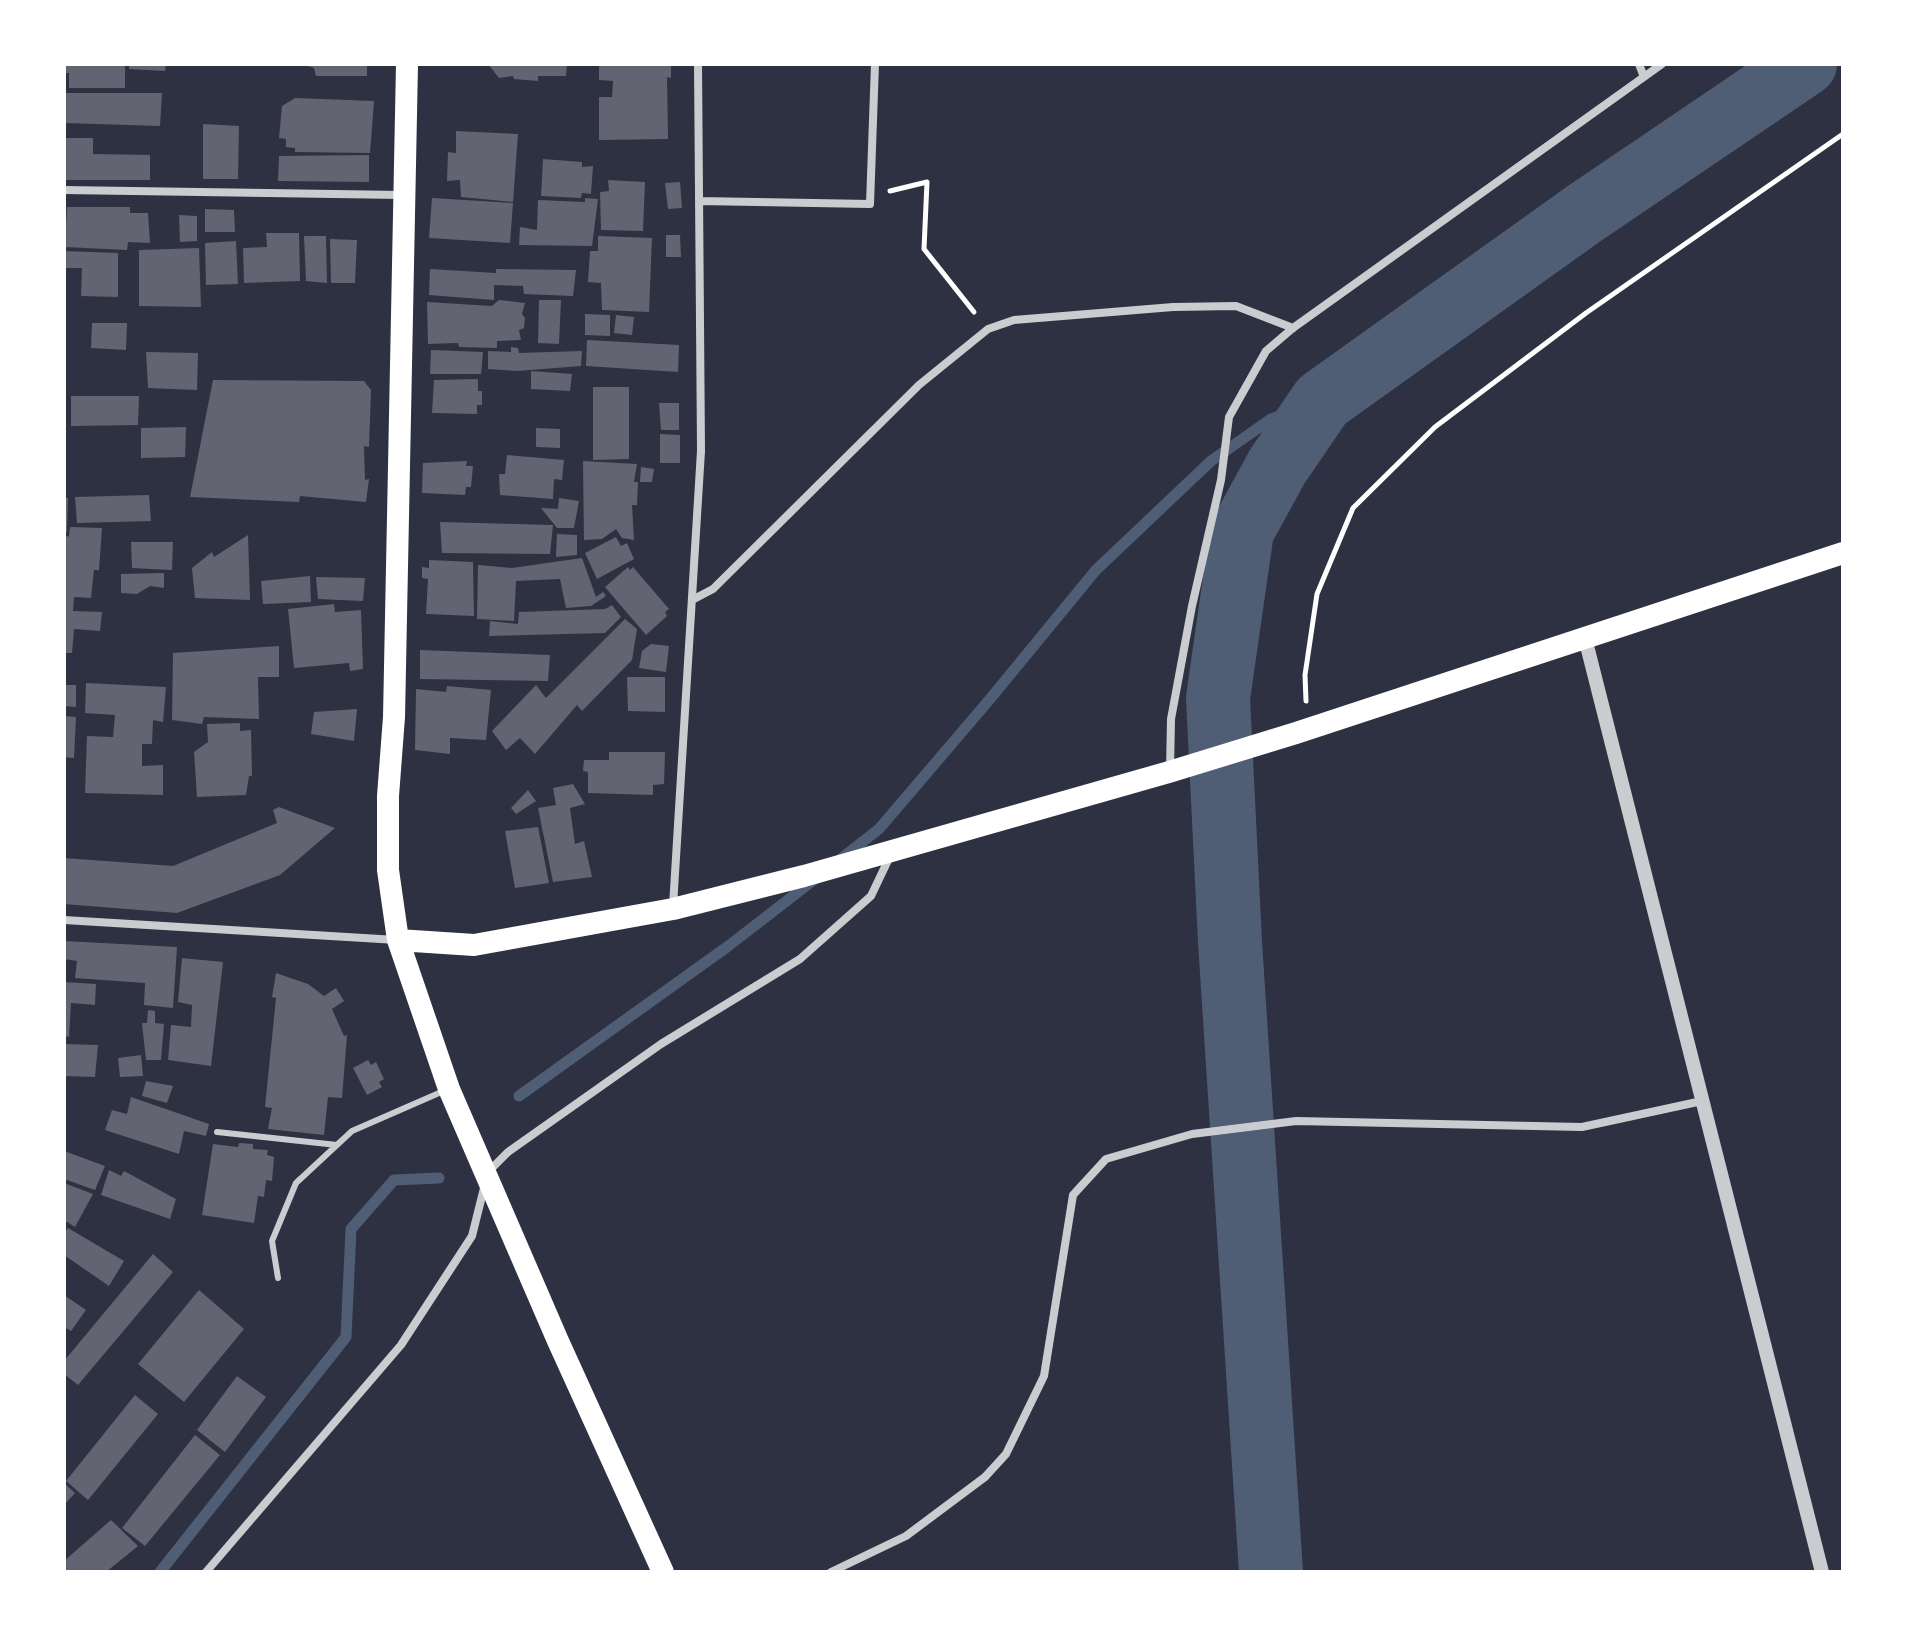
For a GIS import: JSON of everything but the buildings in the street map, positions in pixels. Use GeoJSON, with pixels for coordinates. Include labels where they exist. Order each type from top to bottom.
{"type":"FeatureCollection","features":[{"type":"Feature","properties":{"kind":"highway"},"geometry":{"type":"LineString","coordinates":[[407,64],[394,717],[388,796],[388,870],[398,940],[449,1089],[558,1341],[663,1572]]}},
{"type":"Feature","properties":{"kind":"highway"},"geometry":{"type":"LineString","coordinates":[[398,940],[474,945],[673,909],[804,876],[1302,731],[1843,553]]}},
{"type":"Feature","properties":{"kind":"street"},"geometry":{"type":"LineString","coordinates":[[673,909],[701,451],[698,64]]}},
{"type":"Feature","properties":{"kind":"street"},"geometry":{"type":"LineString","coordinates":[[700,201],[870,204],[875,64]]}},
{"type":"Feature","properties":{"kind":"street"},"geometry":{"type":"LineString","coordinates":[[1639,64],[1644,77]]}},
{"type":"Feature","properties":{"kind":"street"},"geometry":{"type":"LineString","coordinates":[[1169,772],[1171,719],[1192,606],[1221,480],[1229,417],[1266,351],[1293,328],[1662,64]]}},
{"type":"Feature","properties":{"kind":"street"},"geometry":{"type":"LineString","coordinates":[[64,190],[403,195]]}},
{"type":"Feature","properties":{"kind":"street"},"geometry":{"type":"LineString","coordinates":[[692,600],[713,589],[919,385],[988,329],[1014,320],[1205,306],[1236,306],[1293,328]]}},
{"type":"Feature","properties":{"kind":"street"},"geometry":{"type":"LineString","coordinates":[[1585,638],[1822,1572]]}},
{"type":"Feature","properties":{"kind":"street"},"geometry":{"type":"LineString","coordinates":[[206,1572],[401,1345],[472,1236],[487,1173],[508,1152],[661,1044],[800,959],[871,896],[894,849]]}},
{"type":"Feature","properties":{"kind":"street"},"geometry":{"type":"LineString","coordinates":[[64,920],[398,940]]}},
{"type":"Feature","properties":{"kind":"street"},"geometry":{"type":"LineString","coordinates":[[831,1572],[906,1536],[985,1477],[1006,1454],[1044,1376],[1073,1195],[1106,1159],[1204,1132],[1296,1121],[1582,1127],[1702,1101]]}},
{"type":"Feature","properties":{"kind":"lane"},"geometry":{"type":"LineString","coordinates":[[278,1278],[272,1241],[296,1183],[352,1131],[449,1089]]}},
{"type":"Feature","properties":{"kind":"lane"},"geometry":{"type":"LineString","coordinates":[[217,1132],[337,1145]]}},
{"type":"Feature","properties":{"kind":"path"},"geometry":{"type":"LineString","coordinates":[[1302,731],[1305,675],[1317,594],[1353,508],[1435,427],[1586,313],[1843,134]]}},
{"type":"Feature","properties":{"kind":"path"},"geometry":{"type":"LineString","coordinates":[[870,197],[927,182],[924,249],[988,329]]}},
{"type":"Feature","properties":{"kind":"waterway"},"geometry":{"type":"LineString","coordinates":[[1271,1572],[1230,942],[1218,698],[1242,531],[1277,467],[1322,401],[1585,213],[1805,64]]}},
{"type":"Feature","properties":{"kind":"waterway"},"geometry":{"type":"LineString","coordinates":[[838,861],[879,829],[1096,570],[1211,461],[1271,419],[1322,401]]}},
{"type":"Feature","properties":{"kind":"waterway"},"geometry":{"type":"LineString","coordinates":[[519,1096],[727,947],[815,879]]}},
{"type":"Feature","properties":{"kind":"waterway"},"geometry":{"type":"LineString","coordinates":[[160,1572],[346,1337],[351,1229],[394,1180],[439,1178]]}}]}
